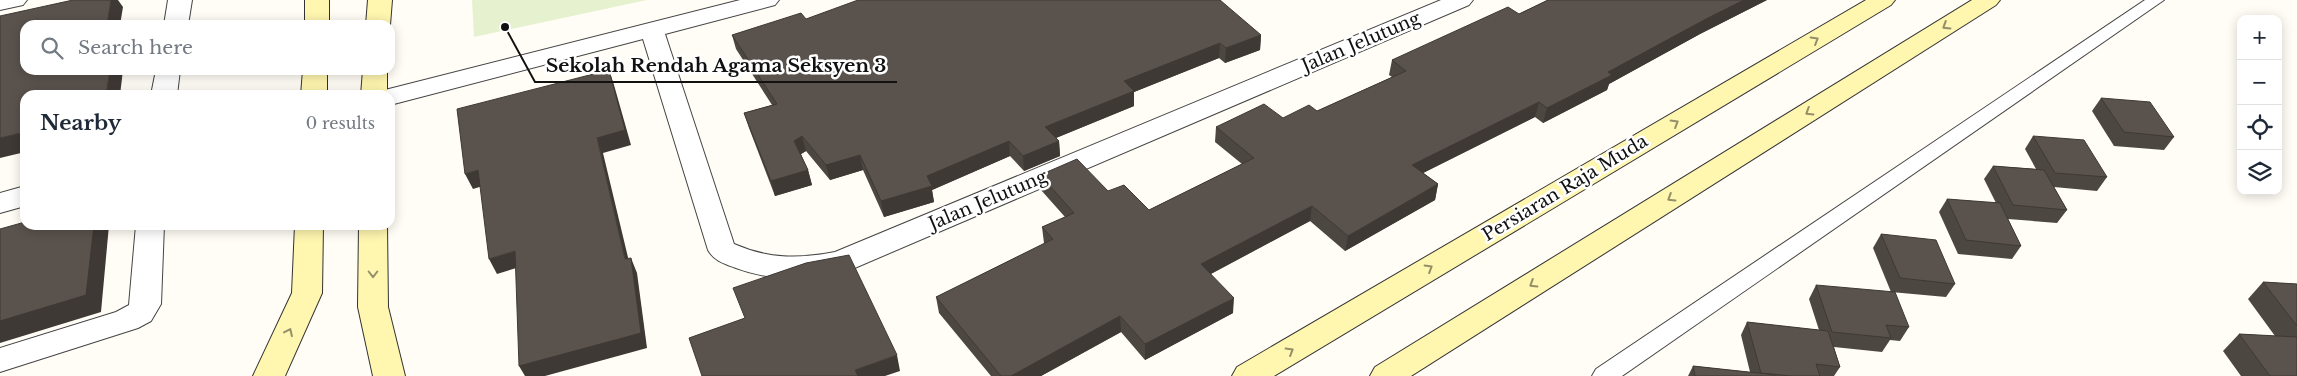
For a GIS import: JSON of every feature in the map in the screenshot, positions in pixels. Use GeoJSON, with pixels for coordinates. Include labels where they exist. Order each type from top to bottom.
{"type":"FeatureCollection","features":[{"type":"Feature","properties":{"kind":"main road"},"geometry":{"type":"LineString","coordinates":[[317,20],[318,0]]}},
{"type":"Feature","properties":{"kind":"main road"},"geometry":{"type":"LineString","coordinates":[[378,20],[380,0]]}},
{"type":"Feature","properties":{"kind":"main road","name":"Persiaran Raja Muda"},"geometry":{"type":"LineString","coordinates":[[1248,376],[1882,0]]}},
{"type":"Feature","properties":{"kind":"main road"},"geometry":{"type":"LineString","coordinates":[[1386,376],[1988,0]]}},
{"type":"Feature","properties":{"kind":"main road"},"geometry":{"type":"LineString","coordinates":[[314,90],[315,75]]}},
{"type":"Feature","properties":{"kind":"main road"},"geometry":{"type":"LineString","coordinates":[[374,90],[375,75]]}},
{"type":"Feature","properties":{"kind":"main road"},"geometry":{"type":"LineString","coordinates":[[269,376],[307,293],[309,230]]}},
{"type":"Feature","properties":{"kind":"main road"},"geometry":{"type":"LineString","coordinates":[[373,230],[373,307],[389,376]]}},
{"type":"Feature","properties":{"kind":"street"},"geometry":{"type":"LineString","coordinates":[[0,3],[15,0]]}},
{"type":"Feature","properties":{"kind":"street"},"geometry":{"type":"LineString","coordinates":[[177,20],[180,0]]}},
{"type":"Feature","properties":{"kind":"street"},"geometry":{"type":"LineString","coordinates":[[395,96],[767,0]]}},
{"type":"Feature","properties":{"kind":"street","name":"Jalan Jelutung"},"geometry":{"type":"LineString","coordinates":[[652,30],[722,250],[748,263],[778,268],[808,268],[840,262],[1461,0]]}},
{"type":"Feature","properties":{"kind":"street"},"geometry":{"type":"LineString","coordinates":[[165,90],[167,75]]}},
{"type":"Feature","properties":{"kind":"street"},"geometry":{"type":"LineString","coordinates":[[0,203],[20,197]]}},
{"type":"Feature","properties":{"kind":"street"},"geometry":{"type":"LineString","coordinates":[[0,360],[127,320],[140,313],[146,304],[150,230]]}},
{"type":"Feature","properties":{"kind":"lane"},"geometry":{"type":"LineString","coordinates":[[1604,376],[2156,0]]}},
{"type":"Feature","properties":{"kind":"green space"},"geometry":{"type":"Polygon","coordinates":[[[472,0],[647,0],[474,37],[472,0]]]}},
{"type":"Feature","properties":{"kind":"building"},"geometry":{"type":"Polygon","coordinates":[[[73,0],[111,0],[108,20],[20,20],[20,75],[109,75],[107,90],[20,90],[20,133],[0,138],[0,16],[73,0]]]}},
{"type":"Feature","properties":{"kind":"building"},"geometry":{"type":"Polygon","coordinates":[[[858,0],[1220,0],[1261,35],[1226,48],[1220,43],[1124,81],[1134,91],[1045,127],[1059,141],[1023,156],[1009,141],[927,176],[932,186],[881,201],[860,155],[826,165],[802,136],[794,141],[808,170],[771,181],[744,113],[777,104],[732,35],[801,13],[806,19],[858,0]]]}},
{"type":"Feature","properties":{"kind":"building"},"geometry":{"type":"Polygon","coordinates":[[[1548,0],[1744,0],[1608,72],[1612,75],[1547,108],[1539,102],[1412,165],[1438,184],[1348,236],[1312,206],[1201,264],[1234,298],[1145,344],[1120,316],[1011,376],[1001,376],[936,297],[1053,239],[1042,227],[1074,213],[1040,175],[1077,159],[1108,191],[1124,185],[1149,210],[1254,158],[1216,127],[1264,104],[1283,118],[1309,105],[1317,111],[1406,71],[1392,60],[1508,7],[1519,14],[1548,0]]]}},
{"type":"Feature","properties":{"kind":"building"},"geometry":{"type":"Polygon","coordinates":[[[609,70],[625,130],[597,138],[625,259],[631,258],[641,333],[519,366],[515,251],[489,259],[478,170],[465,174],[457,109],[609,70]]]}},
{"type":"Feature","properties":{"kind":"building"},"geometry":{"type":"Polygon","coordinates":[[[2101,98],[2150,102],[2174,137],[2124,132],[2101,98]]]}},
{"type":"Feature","properties":{"kind":"building"},"geometry":{"type":"Polygon","coordinates":[[[2033,136],[2084,140],[2107,177],[2055,173],[2033,136]]]}},
{"type":"Feature","properties":{"kind":"building"},"geometry":{"type":"Polygon","coordinates":[[[1993,166],[2044,170],[2067,210],[2013,205],[1993,166]]]}},
{"type":"Feature","properties":{"kind":"building"},"geometry":{"type":"Polygon","coordinates":[[[1947,199],[2000,203],[2021,246],[1966,240],[1947,199]]]}},
{"type":"Feature","properties":{"kind":"building"},"geometry":{"type":"Polygon","coordinates":[[[20,223],[20,230],[93,230],[86,295],[0,321],[0,229],[20,223]]]}},
{"type":"Feature","properties":{"kind":"building"},"geometry":{"type":"Polygon","coordinates":[[[1881,234],[1936,240],[1955,284],[1900,278],[1881,234]]]}},
{"type":"Feature","properties":{"kind":"building"},"geometry":{"type":"Polygon","coordinates":[[[849,255],[897,355],[855,370],[858,376],[702,376],[689,338],[745,318],[733,288],[806,263],[849,255]]]}},
{"type":"Feature","properties":{"kind":"building"},"geometry":{"type":"Polygon","coordinates":[[[2263,282],[2297,284],[2297,326],[2263,282]]]}},
{"type":"Feature","properties":{"kind":"building"},"geometry":{"type":"Polygon","coordinates":[[[1816,285],[1895,292],[1909,327],[1886,325],[1891,338],[1832,332],[1816,285]]]}},
{"type":"Feature","properties":{"kind":"building"},"geometry":{"type":"Polygon","coordinates":[[[1747,322],[1828,331],[1840,367],[1816,364],[1820,376],[1761,373],[1747,322]]]}},
{"type":"Feature","properties":{"kind":"building"},"geometry":{"type":"Polygon","coordinates":[[[2239,334],[2297,337],[2297,376],[2270,376],[2239,334]]]}},
{"type":"Feature","properties":{"kind":"building"},"geometry":{"type":"Polygon","coordinates":[[[1693,366],[1776,375],[1776,376],[1695,376],[1693,366]]]}},
{"type":"Feature","properties":{"kind":"place","name":"Sekolah Rendah Agama Seksyen 3"},"geometry":{"type":"Point","coordinates":[505,27]}}]}
